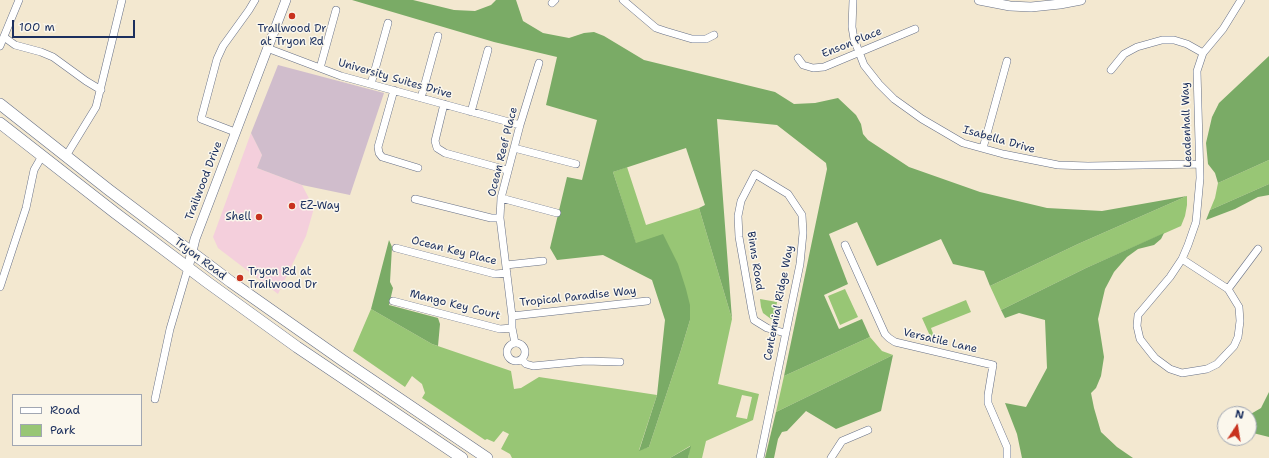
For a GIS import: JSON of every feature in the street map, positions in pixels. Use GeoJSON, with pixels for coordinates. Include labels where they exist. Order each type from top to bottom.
{"type":"FeatureCollection","features":[{"type":"Feature","properties":{"kind":"main road","name":"Tryon Road"},"geometry":{"type":"LineString","coordinates":[[0,104],[192,253],[305,334],[487,458]]}},
{"type":"Feature","properties":{"kind":"main road","name":"Tryon Road"},"geometry":{"type":"LineString","coordinates":[[0,123],[188,268],[297,347],[462,458]]}},
{"type":"Feature","properties":{"kind":"street"},"geometry":{"type":"LineString","coordinates":[[0,46],[19,0]]}},
{"type":"Feature","properties":{"kind":"street"},"geometry":{"type":"LineString","coordinates":[[66,156],[96,107],[122,0]]}},
{"type":"Feature","properties":{"kind":"street"},"geometry":{"type":"LineString","coordinates":[[235,132],[201,118],[217,58],[223,46],[250,10],[255,0]]}},
{"type":"Feature","properties":{"kind":"street","name":"Trailwood Drive"},"geometry":{"type":"LineString","coordinates":[[155,399],[170,329],[196,239],[235,132],[286,0]]}},
{"type":"Feature","properties":{"kind":"street","name":"Isabella Drive"},"geometry":{"type":"LineString","coordinates":[[853,0],[852,27],[854,39],[864,65],[879,84],[894,99],[922,119],[963,143],[1010,156],[1058,165],[1088,166],[1199,164]]}},
{"type":"Feature","properties":{"kind":"street"},"geometry":{"type":"LineString","coordinates":[[985,1],[1010,6],[1031,6],[1060,4],[1081,0]]}},
{"type":"Feature","properties":{"kind":"street","name":"Leadenhall Way"},"geometry":{"type":"LineString","coordinates":[[1182,259],[1228,289],[1239,307],[1239,326],[1238,337],[1234,346],[1217,364],[1207,369],[1182,373],[1170,369],[1155,358],[1140,339],[1136,326],[1138,315],[1170,277],[1182,259],[1196,222],[1200,178],[1197,71],[1203,54],[1223,29],[1241,0]]}},
{"type":"Feature","properties":{"kind":"street"},"geometry":{"type":"LineString","coordinates":[[628,2],[651,24],[665,31],[692,39],[706,38],[714,35]]}},
{"type":"Feature","properties":{"kind":"street"},"geometry":{"type":"LineString","coordinates":[[320,68],[336,10]]}},
{"type":"Feature","properties":{"kind":"street"},"geometry":{"type":"LineString","coordinates":[[371,84],[388,23]]}},
{"type":"Feature","properties":{"kind":"street","name":"Enson Place"},"geometry":{"type":"LineString","coordinates":[[798,58],[804,65],[813,68],[824,67],[915,29]]}},
{"type":"Feature","properties":{"kind":"street"},"geometry":{"type":"LineString","coordinates":[[421,98],[438,36]]}},
{"type":"Feature","properties":{"kind":"street"},"geometry":{"type":"LineString","coordinates":[[4,37],[15,45],[53,57],[101,90]]}},
{"type":"Feature","properties":{"kind":"street"},"geometry":{"type":"LineString","coordinates":[[1110,70],[1124,54],[1137,46],[1162,40],[1174,40],[1187,44],[1203,54]]}},
{"type":"Feature","properties":{"kind":"street","name":"University Suites Drive"},"geometry":{"type":"LineString","coordinates":[[267,48],[320,68],[371,84],[520,125]]}},
{"type":"Feature","properties":{"kind":"street"},"geometry":{"type":"LineString","coordinates":[[472,112],[488,50]]}},
{"type":"Feature","properties":{"kind":"street"},"geometry":{"type":"LineString","coordinates":[[983,148],[1007,62]]}},
{"type":"Feature","properties":{"kind":"street","name":"Ocean Reef Place"},"geometry":{"type":"LineString","coordinates":[[515,343],[500,218],[501,198],[507,170],[539,63]]}},
{"type":"Feature","properties":{"kind":"street"},"geometry":{"type":"LineString","coordinates":[[394,90],[378,147],[379,153],[382,157],[418,168]]}},
{"type":"Feature","properties":{"kind":"street"},"geometry":{"type":"LineString","coordinates":[[444,104],[435,141],[437,148],[445,153],[507,170]]}},
{"type":"Feature","properties":{"kind":"street"},"geometry":{"type":"LineString","coordinates":[[514,148],[576,164]]}},
{"type":"Feature","properties":{"kind":"street"},"geometry":{"type":"LineString","coordinates":[[0,288],[26,208],[34,170],[42,156]]}},
{"type":"Feature","properties":{"kind":"street","name":"Centennial Ridge Way"},"geometry":{"type":"LineString","coordinates":[[755,174],[788,194],[802,215],[800,264],[760,458]]}},
{"type":"Feature","properties":{"kind":"street","name":"Binns Road"},"geometry":{"type":"LineString","coordinates":[[755,174],[741,201],[738,216],[739,237],[752,311],[754,320],[767,328],[785,333]]}},
{"type":"Feature","properties":{"kind":"street"},"geometry":{"type":"LineString","coordinates":[[501,198],[557,213]]}},
{"type":"Feature","properties":{"kind":"street"},"geometry":{"type":"LineString","coordinates":[[415,199],[491,218],[500,218]]}},
{"type":"Feature","properties":{"kind":"street","name":"Versatile Lane"},"geometry":{"type":"LineString","coordinates":[[845,245],[885,334],[889,338],[899,343],[993,365],[988,391],[988,403],[1007,447],[1007,458]]}},
{"type":"Feature","properties":{"kind":"street","name":"Ocean Key Place"},"geometry":{"type":"LineString","coordinates":[[396,248],[495,274],[506,273]]}},
{"type":"Feature","properties":{"kind":"street"},"geometry":{"type":"LineString","coordinates":[[1228,289],[1258,249]]}},
{"type":"Feature","properties":{"kind":"street"},"geometry":{"type":"LineString","coordinates":[[506,265],[543,261]]}},
{"type":"Feature","properties":{"kind":"street","name":"Mango Key Court"},"geometry":{"type":"LineString","coordinates":[[393,301],[500,329],[512,328]]}},
{"type":"Feature","properties":{"kind":"street","name":"Tropical Paradise Way"},"geometry":{"type":"LineString","coordinates":[[512,316],[647,301]]}},
{"type":"Feature","properties":{"kind":"street"},"geometry":{"type":"LineString","coordinates":[[515,343],[521,344],[525,349],[525,355],[522,360],[516,362],[513,361],[507,354],[510,346],[515,343]]}},
{"type":"Feature","properties":{"kind":"street"},"geometry":{"type":"LineString","coordinates":[[522,360],[529,366],[585,361],[620,362]]}},
{"type":"Feature","properties":{"kind":"street"},"geometry":{"type":"LineString","coordinates":[[831,458],[842,441],[868,430]]}},
{"type":"Feature","properties":{"kind":"shaded area"},"geometry":{"type":"Polygon","coordinates":[[[278,65],[384,93],[350,195],[302,185],[257,168],[262,155],[251,133],[278,65]]]}},
{"type":"Feature","properties":{"kind":"shaded area"},"geometry":{"type":"Polygon","coordinates":[[[251,133],[262,155],[257,168],[302,185],[314,208],[306,236],[278,294],[218,248],[213,237],[251,133]]]}},
{"type":"Feature","properties":{"kind":"green space"},"geometry":{"type":"Polygon","coordinates":[[[352,0],[413,0],[454,10],[475,11],[491,5],[496,0],[516,0],[523,21],[543,33],[569,38],[584,33],[594,32],[604,36],[644,60],[775,92],[794,104],[815,103],[838,98],[856,115],[861,124],[863,134],[868,140],[909,167],[980,192],[1047,208],[1102,211],[1187,196],[1078,244],[990,286],[984,271],[953,264],[941,239],[877,266],[857,222],[829,234],[848,284],[824,295],[839,329],[862,319],[870,337],[784,376],[827,169],[826,163],[777,125],[717,119],[732,319],[699,208],[705,205],[686,148],[613,172],[636,243],[663,234],[678,264],[690,305],[690,320],[649,447],[639,451],[657,395],[665,320],[652,280],[603,255],[557,260],[550,248],[567,177],[582,180],[597,120],[546,105],[557,57],[494,42],[352,0]]]}},
{"type":"Feature","properties":{"kind":"green space"},"geometry":{"type":"Polygon","coordinates":[[[1269,56],[1269,160],[1218,183],[1215,173],[1208,164],[1206,143],[1212,117],[1219,103],[1269,56]]]}},
{"type":"Feature","properties":{"kind":"green space"},"geometry":{"type":"Polygon","coordinates":[[[1269,160],[1269,184],[1210,210],[1215,198],[1218,183],[1269,160]]]}},
{"type":"Feature","properties":{"kind":"green space"},"geometry":{"type":"Polygon","coordinates":[[[627,167],[646,225],[699,208],[732,319],[718,384],[759,394],[753,420],[706,441],[702,458],[688,458],[690,446],[670,458],[512,458],[510,454],[501,449],[509,434],[503,431],[494,442],[487,439],[485,440],[422,398],[425,393],[422,384],[412,376],[405,387],[353,351],[371,309],[432,344],[511,371],[514,389],[521,388],[539,377],[657,395],[639,450],[649,447],[690,320],[636,244],[613,172],[627,167]],[[742,395],[736,417],[747,419],[752,397],[742,395]]]}},
{"type":"Feature","properties":{"kind":"green space"},"geometry":{"type":"Polygon","coordinates":[[[1269,184],[1269,195],[1258,197],[1235,209],[1206,220],[1210,210],[1269,184]]]}},
{"type":"Feature","properties":{"kind":"green space"},"geometry":{"type":"Polygon","coordinates":[[[1187,196],[1185,216],[1181,226],[1086,268],[1001,310],[990,286],[1078,244],[1187,196]]]}},
{"type":"Feature","properties":{"kind":"green space"},"geometry":{"type":"Polygon","coordinates":[[[1164,233],[1161,239],[1154,245],[1138,249],[1127,257],[1114,272],[1105,289],[1098,319],[1104,357],[1101,376],[1096,388],[1091,393],[1094,408],[1101,432],[1117,447],[1133,458],[1022,458],[1017,434],[1005,403],[1026,407],[1047,368],[1045,320],[1019,313],[1005,318],[1001,310],[1086,268],[1164,233]]]}},
{"type":"Feature","properties":{"kind":"green space"},"geometry":{"type":"Polygon","coordinates":[[[389,240],[392,247],[390,282],[393,288],[389,305],[438,318],[440,324],[438,346],[371,309],[389,240]]]}},
{"type":"Feature","properties":{"kind":"green space"},"geometry":{"type":"Polygon","coordinates":[[[845,289],[858,317],[840,325],[828,296],[845,289]]]}},
{"type":"Feature","properties":{"kind":"green space"},"geometry":{"type":"Polygon","coordinates":[[[760,299],[777,302],[774,320],[763,313],[760,299]]]}},
{"type":"Feature","properties":{"kind":"green space"},"geometry":{"type":"Polygon","coordinates":[[[966,300],[971,312],[931,328],[934,336],[931,338],[922,318],[966,300]]]}},
{"type":"Feature","properties":{"kind":"green space"},"geometry":{"type":"Polygon","coordinates":[[[870,337],[882,351],[893,355],[776,412],[784,376],[870,337]]]}},
{"type":"Feature","properties":{"kind":"green space"},"geometry":{"type":"Polygon","coordinates":[[[893,355],[881,411],[836,429],[806,411],[787,431],[782,432],[778,439],[774,458],[765,458],[776,412],[893,355]]]}},
{"type":"Feature","properties":{"kind":"green space"},"geometry":{"type":"Polygon","coordinates":[[[1269,392],[1269,437],[1257,434],[1257,410],[1261,408],[1269,392]]]}},
{"type":"Feature","properties":{"kind":"green space"},"geometry":{"type":"Polygon","coordinates":[[[691,446],[688,458],[670,458],[691,446]]]}},
{"type":"Feature","properties":{"kind":"place","name":"Trailwood Dr at Tryon Rd"},"geometry":{"type":"Point","coordinates":[292,16]}},
{"type":"Feature","properties":{"kind":"place","name":"EZ-Way"},"geometry":{"type":"Point","coordinates":[292,206]}},
{"type":"Feature","properties":{"kind":"place","name":"Shell"},"geometry":{"type":"Point","coordinates":[259,217]}},
{"type":"Feature","properties":{"kind":"place","name":"Tryon Rd at Trailwood Dr"},"geometry":{"type":"Point","coordinates":[240,278]}}]}
